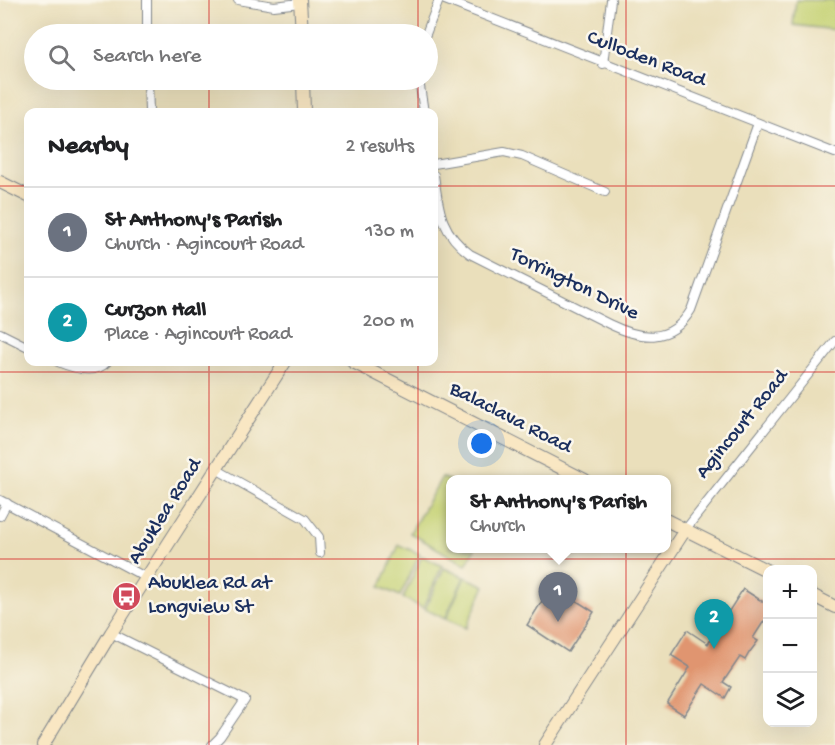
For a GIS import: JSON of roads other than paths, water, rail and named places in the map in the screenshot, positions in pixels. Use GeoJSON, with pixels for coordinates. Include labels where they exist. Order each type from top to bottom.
{"type":"FeatureCollection","features":[{"type":"Feature","properties":{"kind":"street"},"geometry":{"type":"LineString","coordinates":[[147,0],[147,24]]}},
{"type":"Feature","properties":{"kind":"street"},"geometry":{"type":"LineString","coordinates":[[238,0],[274,6],[300,2],[301,24]]}},
{"type":"Feature","properties":{"kind":"street"},"geometry":{"type":"LineString","coordinates":[[430,24],[439,0]]}},
{"type":"Feature","properties":{"kind":"street","name":"Culloden Road"},"geometry":{"type":"LineString","coordinates":[[445,0],[603,64],[835,153]]}},
{"type":"Feature","properties":{"kind":"street"},"geometry":{"type":"LineString","coordinates":[[603,64],[611,0]]}},
{"type":"Feature","properties":{"kind":"street"},"geometry":{"type":"LineString","coordinates":[[148,90],[149,108]]}},
{"type":"Feature","properties":{"kind":"street"},"geometry":{"type":"LineString","coordinates":[[303,90],[304,108]]}},
{"type":"Feature","properties":{"kind":"street"},"geometry":{"type":"LineString","coordinates":[[421,90],[423,108]]}},
{"type":"Feature","properties":{"kind":"street","name":"Torrington Drive"},"geometry":{"type":"LineString","coordinates":[[438,200],[441,219],[449,233],[459,246],[470,254],[630,334],[646,338],[661,335],[676,328],[686,319],[691,310],[758,123]]}},
{"type":"Feature","properties":{"kind":"street"},"geometry":{"type":"LineString","coordinates":[[438,163],[504,153],[522,156],[605,192]]}},
{"type":"Feature","properties":{"kind":"street"},"geometry":{"type":"LineString","coordinates":[[0,182],[24,194]]}},
{"type":"Feature","properties":{"kind":"street"},"geometry":{"type":"LineString","coordinates":[[0,333],[24,345]]}},
{"type":"Feature","properties":{"kind":"street","name":"Agincourt Road"},"geometry":{"type":"LineString","coordinates":[[671,552],[685,530],[835,341]]}},
{"type":"Feature","properties":{"kind":"street"},"geometry":{"type":"LineString","coordinates":[[72,366],[86,370],[103,366]]}},
{"type":"Feature","properties":{"kind":"street","name":"Abuklea Road"},"geometry":{"type":"LineString","coordinates":[[43,745],[111,633],[282,366]]}},
{"type":"Feature","properties":{"kind":"street","name":"Balaclava Road"},"geometry":{"type":"LineString","coordinates":[[361,366],[575,475]]}},
{"type":"Feature","properties":{"kind":"street"},"geometry":{"type":"LineString","coordinates":[[216,469],[305,519],[319,537],[320,553]]}},
{"type":"Feature","properties":{"kind":"street"},"geometry":{"type":"LineString","coordinates":[[0,516],[3,502],[147,578]]}},
{"type":"Feature","properties":{"kind":"street"},"geometry":{"type":"LineString","coordinates":[[671,523],[763,569]]}},
{"type":"Feature","properties":{"kind":"street","name":"Agincourt Road"},"geometry":{"type":"LineString","coordinates":[[545,745],[670,553]]}},
{"type":"Feature","properties":{"kind":"street"},"geometry":{"type":"LineString","coordinates":[[817,597],[835,606]]}},
{"type":"Feature","properties":{"kind":"street"},"geometry":{"type":"LineString","coordinates":[[111,633],[245,700],[220,738],[212,745]]}},
{"type":"Feature","properties":{"kind":"place","name":"Abuklea Rd at Longview St"},"geometry":{"type":"Point","coordinates":[127,596]}},
{"type":"Feature","properties":{"kind":"place","name":"St Anthony's Parish"},"geometry":{"type":"Point","coordinates":[558,622]}},
{"type":"Feature","properties":{"kind":"place","name":"Curzon Hall"},"geometry":{"type":"Point","coordinates":[714,649]}}]}
